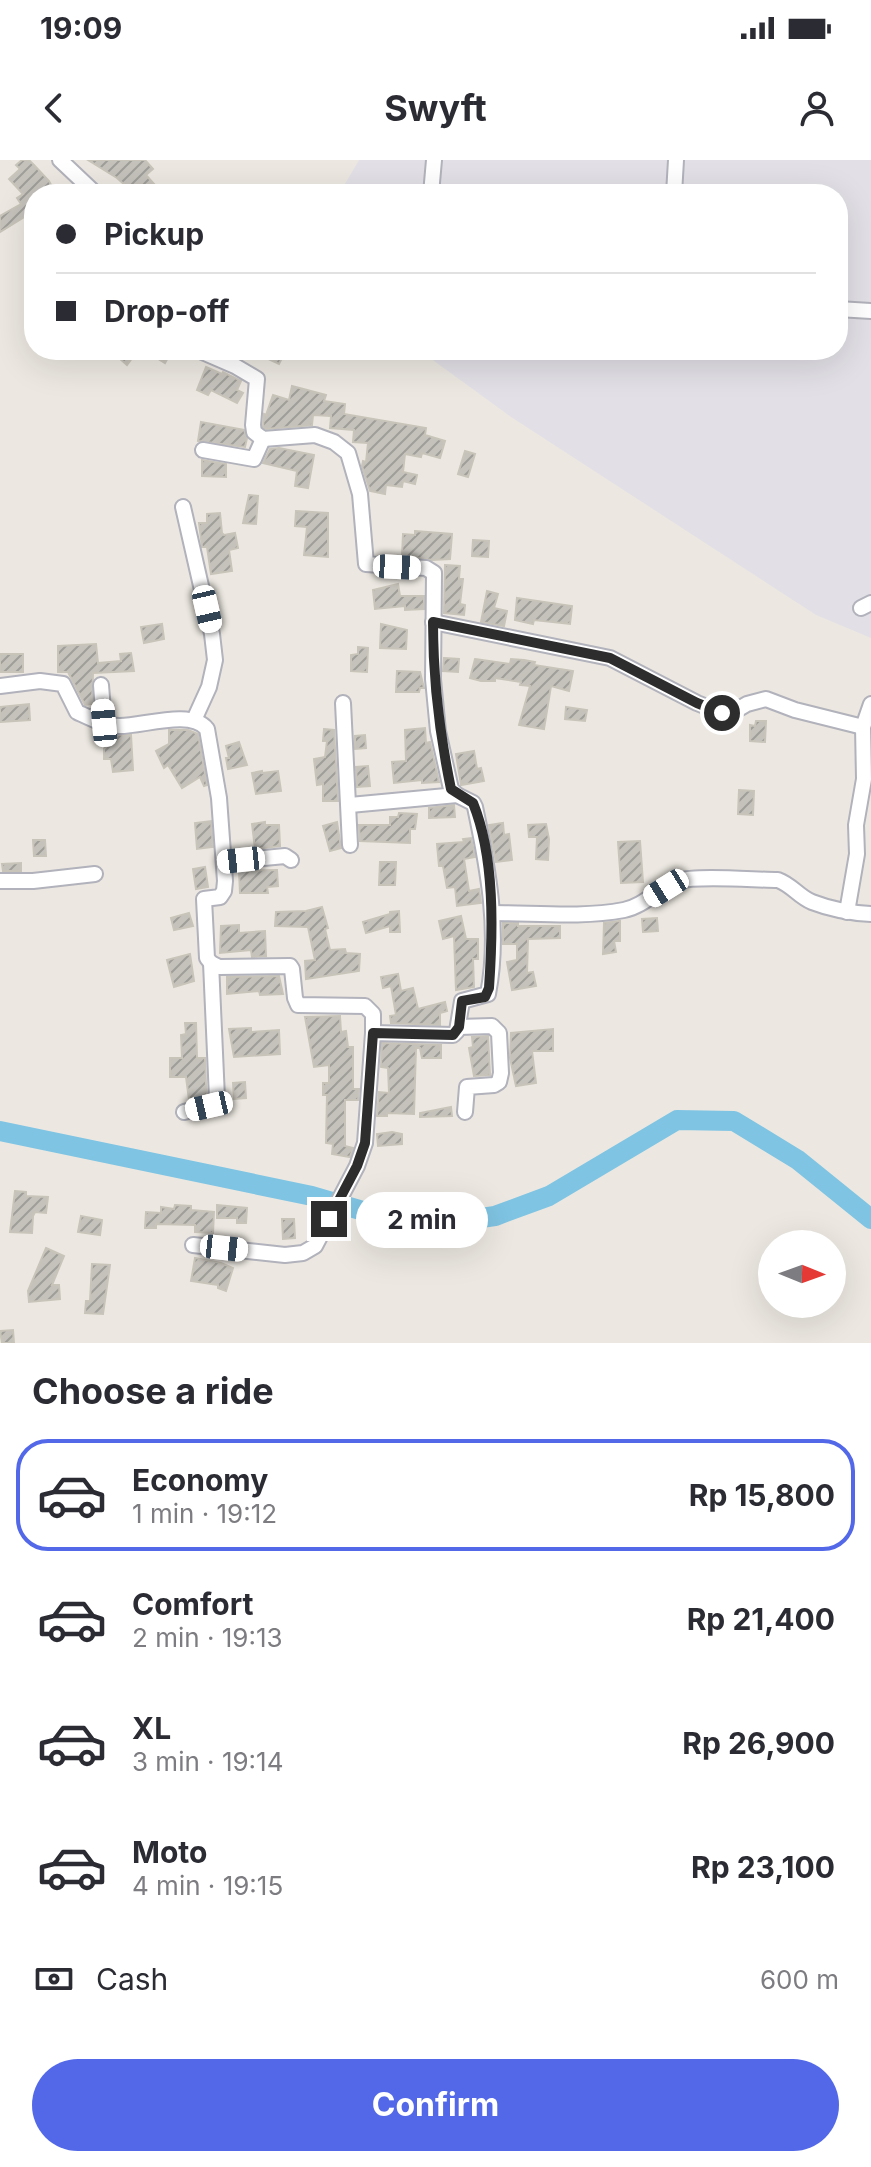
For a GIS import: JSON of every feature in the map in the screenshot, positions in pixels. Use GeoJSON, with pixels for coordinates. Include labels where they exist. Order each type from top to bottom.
{"type":"FeatureCollection","features":[{"type":"Feature","properties":{"kind":"street"},"geometry":{"type":"LineString","coordinates":[[60,160],[85,184]]}},
{"type":"Feature","properties":{"kind":"street"},"geometry":{"type":"LineString","coordinates":[[432,184],[434,160]]}},
{"type":"Feature","properties":{"kind":"street"},"geometry":{"type":"LineString","coordinates":[[675,184],[676,160]]}},
{"type":"Feature","properties":{"kind":"street"},"geometry":{"type":"LineString","coordinates":[[848,310],[871,311]]}},
{"type":"Feature","properties":{"kind":"street"},"geometry":{"type":"LineString","coordinates":[[221,360],[257,379],[253,425],[254,432],[263,439],[315,435],[334,442],[348,453],[360,494],[364,563],[432,570],[434,573],[433,679],[438,731],[451,789],[473,803],[486,856],[493,913],[488,994],[462,1001],[459,1027],[453,1035],[373,1033]]}},
{"type":"Feature","properties":{"kind":"street"},"geometry":{"type":"LineString","coordinates":[[203,450],[254,459],[263,439]]}},
{"type":"Feature","properties":{"kind":"street"},"geometry":{"type":"LineString","coordinates":[[183,507],[215,660],[209,687],[194,720]]}},
{"type":"Feature","properties":{"kind":"street"},"geometry":{"type":"LineString","coordinates":[[433,622],[610,658],[722,713],[730,714],[747,704],[766,699],[863,727]]}},
{"type":"Feature","properties":{"kind":"street"},"geometry":{"type":"LineString","coordinates":[[0,686],[40,681],[63,684],[77,712],[118,726],[201,722],[207,729],[219,798],[224,862],[224,891],[220,897],[204,899],[207,958],[219,967],[290,966],[298,1005],[365,1006],[373,1014],[365,1143],[357,1166],[315,1246],[303,1253],[285,1255],[193,1245]]}},
{"type":"Feature","properties":{"kind":"street"},"geometry":{"type":"LineString","coordinates":[[101,685],[104,723]]}},
{"type":"Feature","properties":{"kind":"street"},"geometry":{"type":"LineString","coordinates":[[343,703],[350,845]]}},
{"type":"Feature","properties":{"kind":"street"},"geometry":{"type":"LineString","coordinates":[[847,912],[857,854],[856,825],[867,780],[863,727],[871,704]]}},
{"type":"Feature","properties":{"kind":"street"},"geometry":{"type":"LineString","coordinates":[[350,805],[457,795]]}},
{"type":"Feature","properties":{"kind":"street"},"geometry":{"type":"LineString","coordinates":[[224,862],[285,856],[291,860]]}},
{"type":"Feature","properties":{"kind":"street"},"geometry":{"type":"LineString","coordinates":[[0,881],[33,881],[95,874]]}},
{"type":"Feature","properties":{"kind":"street"},"geometry":{"type":"LineString","coordinates":[[493,913],[620,911],[636,907],[677,881],[701,879],[778,880],[789,884],[811,902],[847,912],[871,914]]}},
{"type":"Feature","properties":{"kind":"street"},"geometry":{"type":"LineString","coordinates":[[184,1112],[216,1104],[211,963]]}},
{"type":"Feature","properties":{"kind":"street"},"geometry":{"type":"LineString","coordinates":[[459,1027],[492,1026],[499,1033],[499,1082],[467,1087],[465,1112]]}},
{"type":"Feature","properties":{"kind":"shaded area"},"geometry":{"type":"Polygon","coordinates":[[[359,160],[871,160],[871,638],[816,615],[511,417],[433,360],[848,360],[848,184],[345,184],[359,160]]]}},
{"type":"Feature","properties":{"kind":"building"},"geometry":{"type":"Polygon","coordinates":[[[22,160],[29,160],[51,184],[24,184],[24,217],[0,232],[0,216],[21,204],[17,198],[23,194],[9,179],[20,169],[16,165],[22,160]]]}},
{"type":"Feature","properties":{"kind":"building"},"geometry":{"type":"Polygon","coordinates":[[[88,160],[145,160],[153,169],[146,175],[154,184],[124,184],[88,160]]]}},
{"type":"Feature","properties":{"kind":"building"},"geometry":{"type":"Polygon","coordinates":[[[206,367],[241,381],[237,390],[243,393],[237,403],[211,390],[208,395],[197,390],[206,367]]]}},
{"type":"Feature","properties":{"kind":"building"},"geometry":{"type":"Polygon","coordinates":[[[292,386],[326,395],[324,401],[345,404],[344,414],[426,428],[425,435],[445,441],[440,458],[422,453],[421,457],[405,454],[403,472],[417,475],[415,484],[403,481],[402,487],[386,485],[385,494],[370,491],[362,466],[363,461],[366,462],[368,443],[353,442],[354,430],[330,428],[331,416],[313,415],[312,425],[263,427],[264,414],[273,395],[289,400],[292,386]]]}},
{"type":"Feature","properties":{"kind":"building"},"geometry":{"type":"Polygon","coordinates":[[[201,422],[244,430],[247,438],[245,447],[198,441],[201,422]]]}},
{"type":"Feature","properties":{"kind":"building"},"geometry":{"type":"Polygon","coordinates":[[[270,449],[314,455],[308,488],[295,486],[297,471],[263,463],[270,449]]]}},
{"type":"Feature","properties":{"kind":"building"},"geometry":{"type":"Polygon","coordinates":[[[465,451],[475,454],[468,477],[458,474],[465,451]]]}},
{"type":"Feature","properties":{"kind":"building"},"geometry":{"type":"Polygon","coordinates":[[[202,460],[226,464],[226,477],[202,476],[202,460]]]}},
{"type":"Feature","properties":{"kind":"building"},"geometry":{"type":"Polygon","coordinates":[[[249,495],[258,496],[256,524],[243,523],[249,495]]]}},
{"type":"Feature","properties":{"kind":"building"},"geometry":{"type":"Polygon","coordinates":[[[296,511],[328,513],[328,557],[304,555],[307,527],[295,526],[296,511]]]}},
{"type":"Feature","properties":{"kind":"building"},"geometry":{"type":"Polygon","coordinates":[[[220,513],[222,533],[235,533],[238,548],[229,550],[232,571],[211,574],[207,547],[202,547],[199,523],[207,523],[207,514],[220,513]]]}},
{"type":"Feature","properties":{"kind":"building"},"geometry":{"type":"Polygon","coordinates":[[[415,531],[452,534],[450,559],[402,556],[403,534],[415,535],[415,531]]]}},
{"type":"Feature","properties":{"kind":"building"},"geometry":{"type":"Polygon","coordinates":[[[473,540],[489,541],[488,557],[472,556],[473,540]]]}},
{"type":"Feature","properties":{"kind":"building"},"geometry":{"type":"Polygon","coordinates":[[[445,565],[460,566],[459,579],[463,579],[460,604],[465,605],[464,615],[444,613],[445,565]]]}},
{"type":"Feature","properties":{"kind":"building"},"geometry":{"type":"Polygon","coordinates":[[[398,584],[400,596],[424,596],[424,609],[405,610],[405,606],[375,609],[373,590],[398,584]]]}},
{"type":"Feature","properties":{"kind":"building"},"geometry":{"type":"Polygon","coordinates":[[[487,591],[498,594],[494,608],[507,611],[504,626],[481,622],[487,591]]]}},
{"type":"Feature","properties":{"kind":"building"},"geometry":{"type":"Polygon","coordinates":[[[517,598],[572,606],[570,624],[534,620],[533,624],[515,620],[517,598]]]}},
{"type":"Feature","properties":{"kind":"building"},"geometry":{"type":"Polygon","coordinates":[[[162,624],[164,639],[144,643],[141,627],[162,624]]]}},
{"type":"Feature","properties":{"kind":"building"},"geometry":{"type":"Polygon","coordinates":[[[381,624],[407,630],[406,649],[380,648],[381,624]]]}},
{"type":"Feature","properties":{"kind":"building"},"geometry":{"type":"Polygon","coordinates":[[[96,644],[98,663],[121,661],[120,654],[131,653],[134,671],[93,673],[92,704],[85,705],[68,672],[58,672],[58,646],[96,644]]]}},
{"type":"Feature","properties":{"kind":"building"},"geometry":{"type":"Polygon","coordinates":[[[358,647],[368,648],[367,672],[351,671],[351,655],[358,654],[358,647]]]}},
{"type":"Feature","properties":{"kind":"building"},"geometry":{"type":"Polygon","coordinates":[[[0,654],[23,654],[23,672],[0,672],[0,654]]]}},
{"type":"Feature","properties":{"kind":"building"},"geometry":{"type":"Polygon","coordinates":[[[444,658],[459,659],[458,672],[443,671],[444,658]]]}},
{"type":"Feature","properties":{"kind":"building"},"geometry":{"type":"Polygon","coordinates":[[[475,659],[510,664],[511,659],[524,660],[535,662],[534,665],[573,671],[569,691],[551,686],[544,729],[519,725],[530,686],[495,678],[495,681],[481,681],[470,678],[475,659]]]}},
{"type":"Feature","properties":{"kind":"building"},"geometry":{"type":"Polygon","coordinates":[[[397,671],[420,672],[424,688],[420,688],[419,692],[396,692],[397,671]]]}},
{"type":"Feature","properties":{"kind":"building"},"geometry":{"type":"Polygon","coordinates":[[[29,704],[30,720],[0,722],[0,707],[29,704]]]}},
{"type":"Feature","properties":{"kind":"building"},"geometry":{"type":"Polygon","coordinates":[[[566,707],[587,710],[585,721],[565,719],[566,707]]]}},
{"type":"Feature","properties":{"kind":"building"},"geometry":{"type":"Polygon","coordinates":[[[756,721],[766,721],[765,742],[750,741],[750,725],[755,726],[756,721]]]}},
{"type":"Feature","properties":{"kind":"building"},"geometry":{"type":"Polygon","coordinates":[[[425,728],[426,743],[430,742],[439,782],[394,783],[392,762],[406,761],[405,730],[425,728]]]}},
{"type":"Feature","properties":{"kind":"building"},"geometry":{"type":"Polygon","coordinates":[[[324,729],[334,730],[338,801],[323,801],[323,784],[317,785],[314,759],[325,757],[327,741],[323,741],[324,729]]]}},
{"type":"Feature","properties":{"kind":"building"},"geometry":{"type":"Polygon","coordinates":[[[169,730],[188,730],[198,734],[207,785],[204,786],[200,777],[182,788],[168,765],[164,768],[156,751],[169,744],[169,730]]]}},
{"type":"Feature","properties":{"kind":"building"},"geometry":{"type":"Polygon","coordinates":[[[104,734],[131,735],[133,770],[113,772],[111,759],[104,759],[104,734]]]}},
{"type":"Feature","properties":{"kind":"building"},"geometry":{"type":"Polygon","coordinates":[[[365,735],[366,748],[355,749],[355,736],[365,735]]]}},
{"type":"Feature","properties":{"kind":"building"},"geometry":{"type":"Polygon","coordinates":[[[239,742],[247,765],[228,769],[226,746],[239,742]]]}},
{"type":"Feature","properties":{"kind":"building"},"geometry":{"type":"Polygon","coordinates":[[[474,751],[477,769],[481,768],[484,781],[461,785],[456,754],[474,751]]]}},
{"type":"Feature","properties":{"kind":"building"},"geometry":{"type":"Polygon","coordinates":[[[368,766],[370,786],[357,787],[356,767],[368,766]]]}},
{"type":"Feature","properties":{"kind":"building"},"geometry":{"type":"Polygon","coordinates":[[[278,771],[281,791],[256,794],[252,773],[278,771]]]}},
{"type":"Feature","properties":{"kind":"building"},"geometry":{"type":"Polygon","coordinates":[[[739,790],[754,791],[753,815],[738,814],[739,790]]]}},
{"type":"Feature","properties":{"kind":"building"},"geometry":{"type":"Polygon","coordinates":[[[454,805],[455,817],[429,818],[429,808],[454,805]]]}},
{"type":"Feature","properties":{"kind":"building"},"geometry":{"type":"Polygon","coordinates":[[[399,813],[417,814],[415,829],[410,829],[410,843],[360,841],[359,825],[390,825],[390,817],[398,817],[399,813]]]}},
{"type":"Feature","properties":{"kind":"building"},"geometry":{"type":"Polygon","coordinates":[[[211,821],[213,847],[197,849],[195,823],[211,821]]]}},
{"type":"Feature","properties":{"kind":"building"},"geometry":{"type":"Polygon","coordinates":[[[265,822],[265,825],[279,825],[280,846],[255,849],[252,824],[265,822]]]}},
{"type":"Feature","properties":{"kind":"building"},"geometry":{"type":"Polygon","coordinates":[[[337,822],[341,848],[330,851],[323,826],[337,822]]]}},
{"type":"Feature","properties":{"kind":"building"},"geometry":{"type":"Polygon","coordinates":[[[503,823],[504,835],[509,834],[512,860],[496,862],[489,825],[503,823]]]}},
{"type":"Feature","properties":{"kind":"building"},"geometry":{"type":"Polygon","coordinates":[[[546,824],[548,860],[536,859],[537,837],[529,837],[528,825],[546,824]]]}},
{"type":"Feature","properties":{"kind":"building"},"geometry":{"type":"Polygon","coordinates":[[[471,838],[475,857],[464,859],[469,891],[479,889],[481,903],[457,906],[455,887],[447,888],[443,866],[439,866],[437,844],[464,842],[463,839],[471,838]]]}},
{"type":"Feature","properties":{"kind":"building"},"geometry":{"type":"Polygon","coordinates":[[[33,840],[45,840],[46,856],[34,856],[33,840]]]}},
{"type":"Feature","properties":{"kind":"building"},"geometry":{"type":"Polygon","coordinates":[[[640,841],[643,882],[621,883],[618,842],[640,841]]]}},
{"type":"Feature","properties":{"kind":"building"},"geometry":{"type":"Polygon","coordinates":[[[380,862],[396,862],[395,885],[379,885],[380,862]]]}},
{"type":"Feature","properties":{"kind":"building"},"geometry":{"type":"Polygon","coordinates":[[[21,863],[21,871],[3,871],[2,864],[21,863]]]}},
{"type":"Feature","properties":{"kind":"building"},"geometry":{"type":"Polygon","coordinates":[[[205,867],[208,887],[196,889],[193,869],[205,867]]]}},
{"type":"Feature","properties":{"kind":"building"},"geometry":{"type":"Polygon","coordinates":[[[277,870],[278,886],[267,887],[268,893],[240,893],[239,871],[277,870]]]}},
{"type":"Feature","properties":{"kind":"building"},"geometry":{"type":"Polygon","coordinates":[[[322,907],[330,950],[345,949],[346,953],[360,954],[359,971],[306,979],[305,961],[315,960],[308,927],[275,926],[276,912],[322,907]]]}},
{"type":"Feature","properties":{"kind":"building"},"geometry":{"type":"Polygon","coordinates":[[[399,911],[400,932],[390,932],[390,926],[366,933],[363,922],[399,911]]]}},
{"type":"Feature","properties":{"kind":"building"},"geometry":{"type":"Polygon","coordinates":[[[189,913],[193,926],[174,930],[171,918],[189,913]]]}},
{"type":"Feature","properties":{"kind":"building"},"geometry":{"type":"Polygon","coordinates":[[[461,916],[466,939],[478,939],[478,959],[473,959],[474,987],[456,990],[454,936],[443,939],[439,921],[461,916]]]}},
{"type":"Feature","properties":{"kind":"building"},"geometry":{"type":"Polygon","coordinates":[[[657,918],[658,931],[643,932],[642,919],[657,918]]]}},
{"type":"Feature","properties":{"kind":"building"},"geometry":{"type":"Polygon","coordinates":[[[620,921],[620,941],[614,941],[616,952],[603,954],[604,923],[620,921]]]}},
{"type":"Feature","properties":{"kind":"building"},"geometry":{"type":"Polygon","coordinates":[[[503,923],[560,926],[560,938],[528,939],[527,973],[533,972],[536,986],[512,990],[507,962],[517,960],[517,944],[503,944],[503,923]]]}},
{"type":"Feature","properties":{"kind":"building"},"geometry":{"type":"Polygon","coordinates":[[[239,925],[239,933],[265,931],[266,956],[252,957],[251,950],[220,953],[221,926],[239,925]]]}},
{"type":"Feature","properties":{"kind":"building"},"geometry":{"type":"Polygon","coordinates":[[[190,954],[194,981],[174,987],[167,960],[190,954]]]}},
{"type":"Feature","properties":{"kind":"building"},"geometry":{"type":"Polygon","coordinates":[[[398,974],[401,991],[413,988],[418,1009],[445,1002],[447,1011],[440,1013],[440,1025],[391,1023],[390,1016],[396,1015],[391,986],[383,988],[381,977],[398,974]]]}},
{"type":"Feature","properties":{"kind":"building"},"geometry":{"type":"Polygon","coordinates":[[[279,976],[283,994],[260,995],[259,991],[227,994],[227,977],[279,976]]]}},
{"type":"Feature","properties":{"kind":"building"},"geometry":{"type":"Polygon","coordinates":[[[340,1016],[341,1032],[346,1031],[348,1047],[353,1047],[353,1089],[359,1089],[358,1100],[345,1100],[345,1146],[353,1148],[350,1157],[332,1154],[333,1144],[326,1143],[327,1095],[323,1095],[323,1083],[329,1083],[329,1065],[314,1067],[305,1017],[340,1016]]]}},
{"type":"Feature","properties":{"kind":"building"},"geometry":{"type":"Polygon","coordinates":[[[185,1023],[196,1023],[197,1058],[205,1058],[207,1096],[189,1100],[186,1077],[170,1077],[170,1058],[182,1058],[181,1035],[186,1034],[185,1023]]]}},
{"type":"Feature","properties":{"kind":"building"},"geometry":{"type":"Polygon","coordinates":[[[251,1028],[251,1032],[279,1030],[280,1054],[234,1057],[229,1029],[251,1028]]]}},
{"type":"Feature","properties":{"kind":"building"},"geometry":{"type":"Polygon","coordinates":[[[553,1029],[553,1051],[532,1051],[536,1083],[516,1086],[510,1058],[511,1033],[553,1029]]]}},
{"type":"Feature","properties":{"kind":"building"},"geometry":{"type":"Polygon","coordinates":[[[488,1036],[490,1075],[474,1076],[469,1048],[473,1047],[472,1037],[488,1036]]]}},
{"type":"Feature","properties":{"kind":"building"},"geometry":{"type":"Polygon","coordinates":[[[382,1043],[441,1045],[441,1058],[422,1058],[420,1048],[416,1048],[414,1114],[387,1113],[387,1116],[377,1116],[379,1092],[389,1093],[388,1068],[381,1067],[382,1043]]]}},
{"type":"Feature","properties":{"kind":"building"},"geometry":{"type":"Polygon","coordinates":[[[245,1082],[246,1098],[234,1099],[233,1083],[245,1082]]]}},
{"type":"Feature","properties":{"kind":"building"},"geometry":{"type":"Polygon","coordinates":[[[451,1107],[452,1116],[420,1117],[420,1113],[451,1107]]]}},
{"type":"Feature","properties":{"kind":"building"},"geometry":{"type":"Polygon","coordinates":[[[377,1134],[402,1134],[402,1144],[378,1146],[377,1134]]]}},
{"type":"Feature","properties":{"kind":"building"},"geometry":{"type":"Polygon","coordinates":[[[15,1191],[26,1192],[26,1196],[48,1197],[46,1213],[35,1212],[33,1216],[32,1233],[10,1232],[15,1191]]]}},
{"type":"Feature","properties":{"kind":"building"},"geometry":{"type":"Polygon","coordinates":[[[175,1205],[214,1212],[213,1233],[195,1232],[195,1225],[156,1224],[156,1228],[145,1228],[146,1212],[161,1213],[161,1207],[174,1209],[175,1205]]]}},
{"type":"Feature","properties":{"kind":"building"},"geometry":{"type":"Polygon","coordinates":[[[217,1205],[247,1208],[246,1223],[237,1223],[237,1218],[217,1218],[217,1205]]]}},
{"type":"Feature","properties":{"kind":"building"},"geometry":{"type":"Polygon","coordinates":[[[81,1216],[102,1220],[100,1235],[78,1232],[81,1216]]]}},
{"type":"Feature","properties":{"kind":"building"},"geometry":{"type":"Polygon","coordinates":[[[282,1219],[294,1219],[295,1238],[283,1239],[282,1219]]]}},
{"type":"Feature","properties":{"kind":"building"},"geometry":{"type":"Polygon","coordinates":[[[46,1248],[64,1256],[52,1285],[59,1285],[60,1299],[29,1302],[28,1291],[46,1248]]]}},
{"type":"Feature","properties":{"kind":"building"},"geometry":{"type":"Polygon","coordinates":[[[195,1258],[233,1268],[226,1291],[218,1285],[191,1281],[195,1258]]]}},
{"type":"Feature","properties":{"kind":"building"},"geometry":{"type":"Polygon","coordinates":[[[92,1264],[110,1265],[103,1314],[85,1313],[86,1301],[90,1301],[92,1264]]]}},
{"type":"Feature","properties":{"kind":"building"},"geometry":{"type":"Polygon","coordinates":[[[13,1330],[14,1343],[2,1343],[0,1331],[13,1330]]]}},
{"type":"Feature","properties":{"kind":"waterway"},"geometry":{"type":"LineString","coordinates":[[0,1131],[312,1196],[418,1227],[495,1216],[549,1196],[677,1120],[734,1121],[798,1160],[871,1219]]}},
{"type":"Feature","properties":{"kind":"route"},"geometry":{"type":"LineString","coordinates":[[329,1219],[357,1166],[365,1143],[373,1033],[453,1035],[459,1027],[462,1001],[488,994],[493,913],[486,856],[473,803],[451,789],[438,731],[433,679],[433,622],[610,658],[722,713]]}}]}
